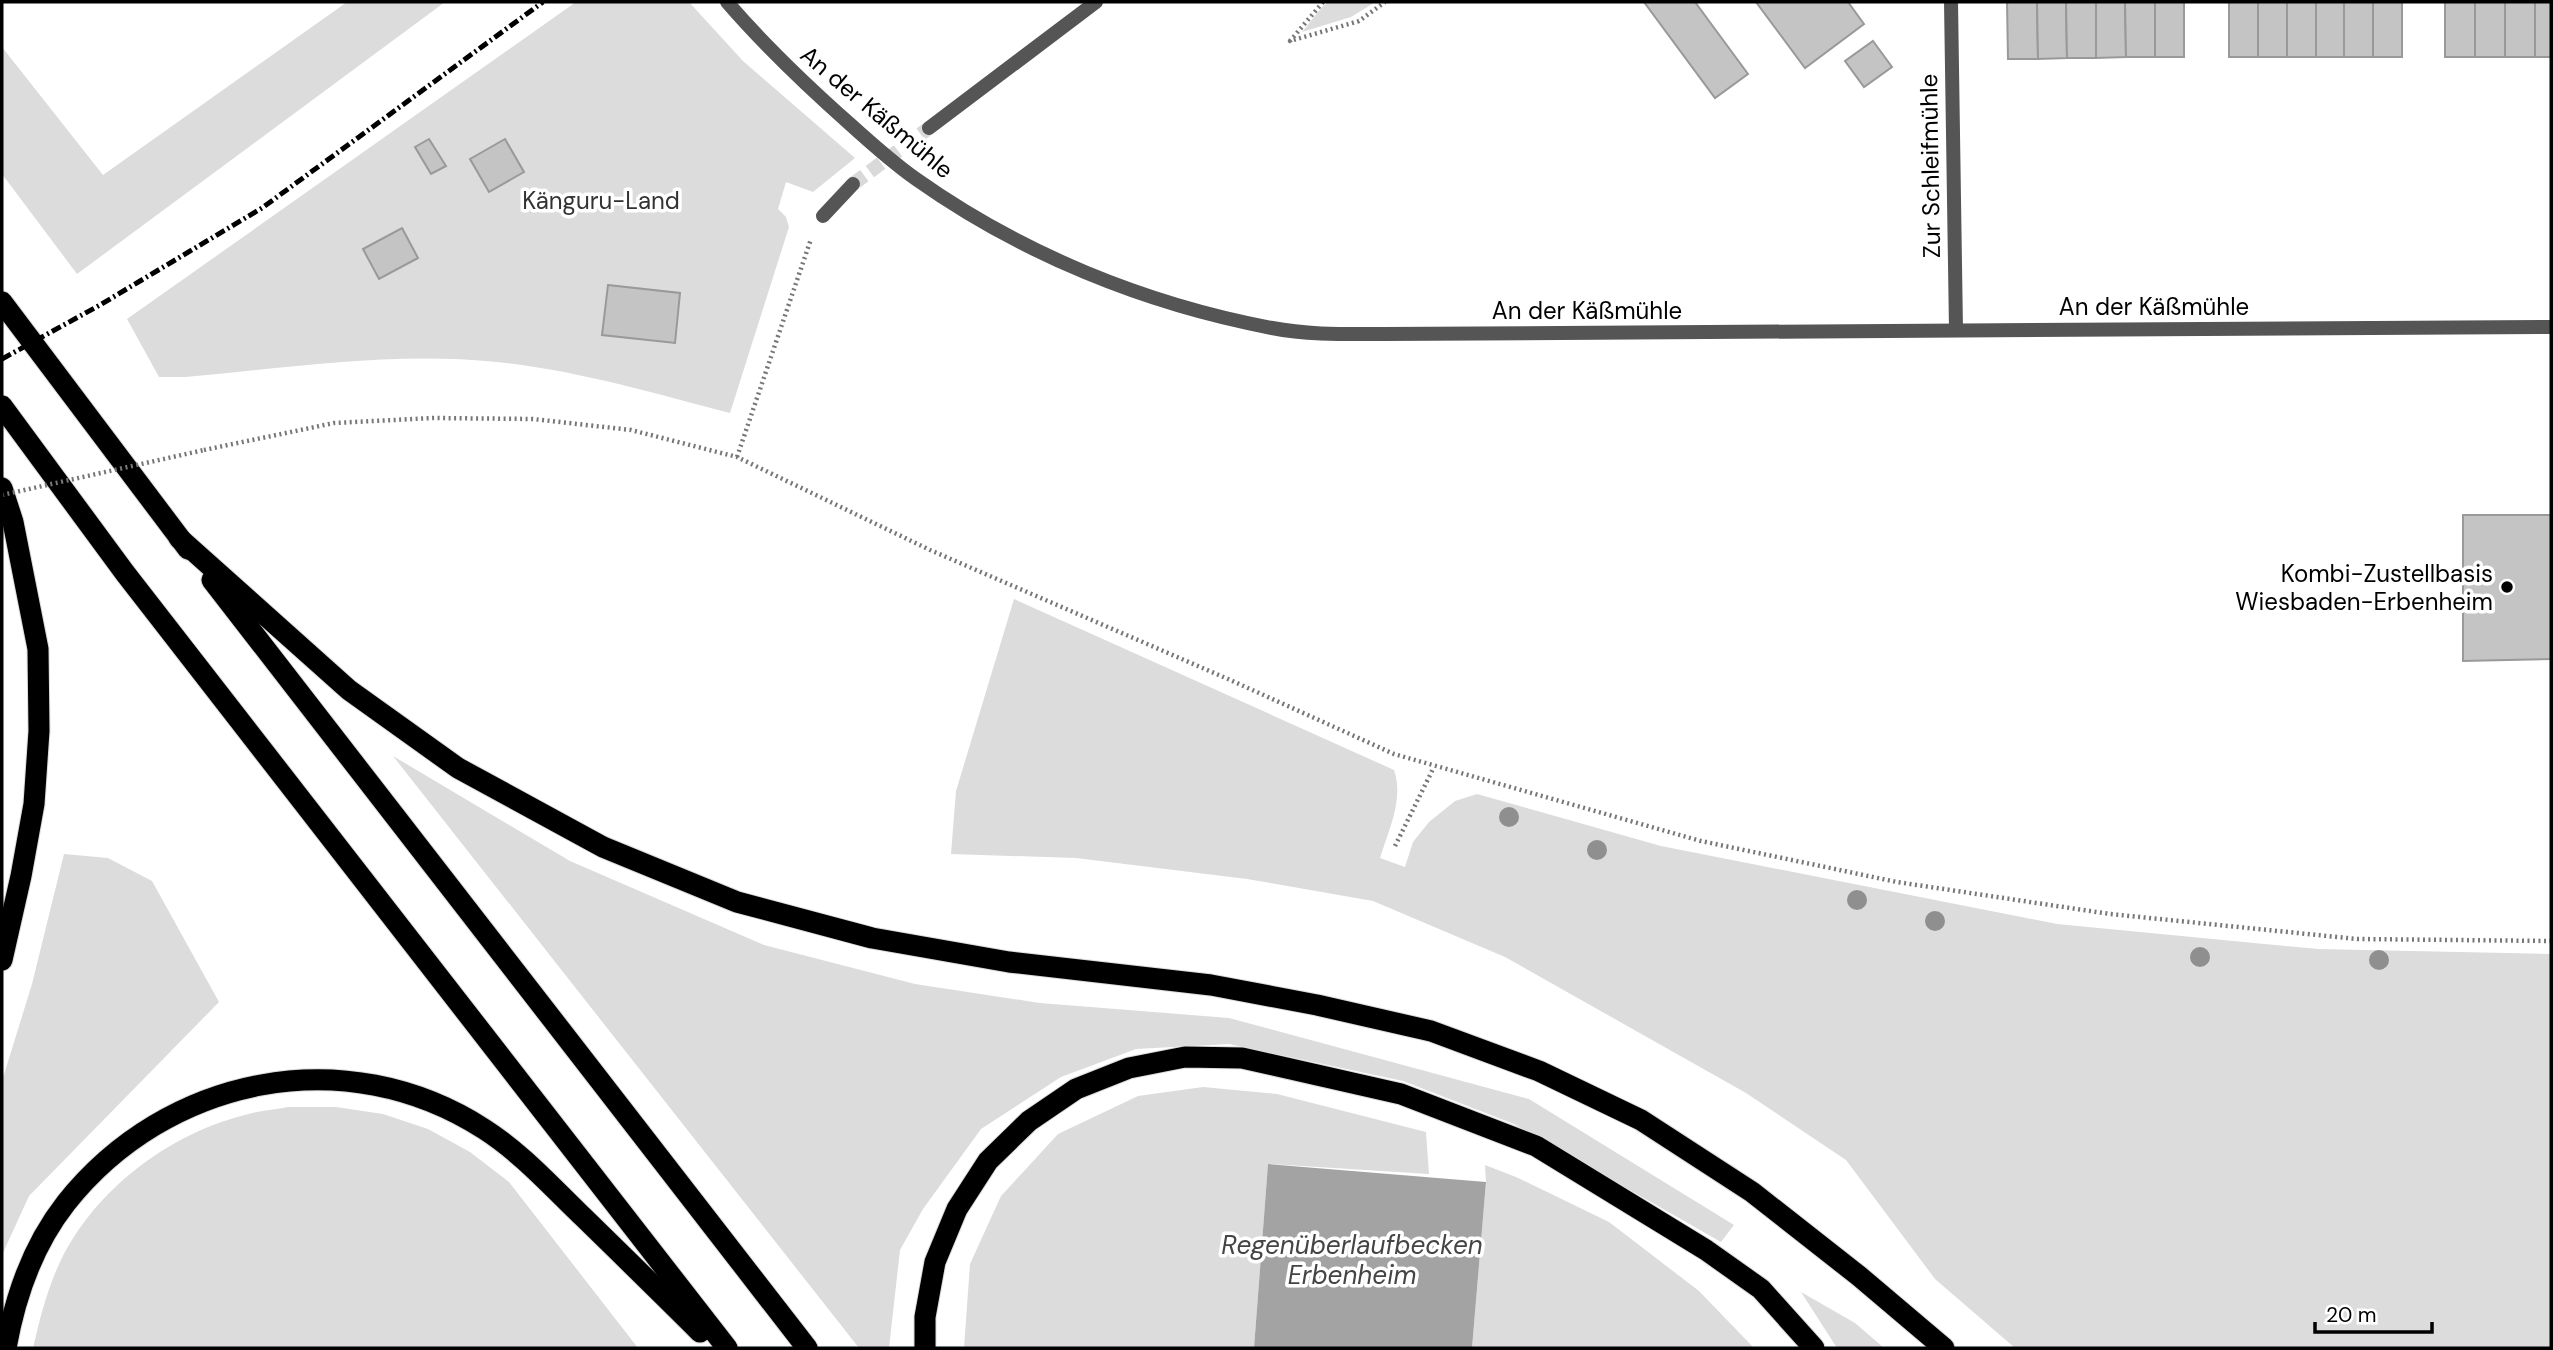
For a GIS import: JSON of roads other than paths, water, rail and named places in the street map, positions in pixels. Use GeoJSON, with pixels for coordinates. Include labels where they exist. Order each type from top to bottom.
{"type":"FeatureCollection","features":[{"type":"Feature","properties":{"kind":"highway"},"geometry":{"type":"LineString","coordinates":[[2,302],[179,538],[807,1348]]}},
{"type":"Feature","properties":{"kind":"highway"},"geometry":{"type":"LineString","coordinates":[[2,405],[125,573],[727,1348]]}},
{"type":"Feature","properties":{"kind":"highway"},"geometry":{"type":"LineString","coordinates":[[2,488],[13,522],[38,649],[39,731],[34,804],[2,960]]}},
{"type":"Feature","properties":{"kind":"highway"},"geometry":{"type":"LineString","coordinates":[[179,538],[349,690],[458,768],[603,847],[737,902],[872,938],[1009,962],[1211,985],[1317,1005],[1430,1031],[1539,1071],[1641,1120],[1752,1192],[1859,1276],[1944,1348]]}},
{"type":"Feature","properties":{"kind":"highway"},"geometry":{"type":"LineString","coordinates":[[925,1348],[925,1317],[935,1262],[957,1209],[988,1161],[1029,1121],[1076,1089],[1129,1068],[1185,1057],[1242,1058],[1401,1094],[1536,1146],[1706,1250],[1761,1289],[1814,1348]]}},
{"type":"Feature","properties":{"kind":"highway"},"geometry":{"type":"LineString","coordinates":[[6,1348],[17,1296],[38,1249],[65,1205],[100,1165],[140,1133],[185,1108],[222,1094],[286,1081],[338,1080],[389,1088],[439,1104],[485,1129],[526,1161],[717,1348]]}},
{"type":"Feature","properties":{"kind":"street","name":"An der Käßmühle"},"geometry":{"type":"LineString","coordinates":[[727,2],[790,71],[915,179],[972,215],[1035,250],[1117,285],[1193,309],[1273,328],[1323,333],[2551,327]]}},
{"type":"Feature","properties":{"kind":"street"},"geometry":{"type":"LineString","coordinates":[[929,128],[1096,2]]}},
{"type":"Feature","properties":{"kind":"street","name":"Zur Schleifmühle"},"geometry":{"type":"LineString","coordinates":[[1951,2],[1956,330]]}},
{"type":"Feature","properties":{"kind":"street"},"geometry":{"type":"LineString","coordinates":[[823,216],[853,184]]}},
{"type":"Feature","properties":{"kind":"water","name":"Regenüberlaufbecken Erbenheim"},"geometry":{"type":"Polygon","coordinates":[[[1268,1164],[1486,1182],[1472,1348],[1254,1348],[1268,1164]]]}},
{"type":"Feature","properties":{"kind":"tunnel"},"geometry":{"type":"LineString","coordinates":[[853,184],[929,128]]}},
{"type":"Feature","properties":{"kind":"railway"},"geometry":{"type":"LineString","coordinates":[[2,359],[100,305],[262,208],[543,2]]}},
{"type":"Feature","properties":{"kind":"place","name":"Kombi-Zustellbasis Wiesbaden-Erbenheim"},"geometry":{"type":"Point","coordinates":[2507,587]}},
{"type":"Feature","properties":{"kind":"park label","name":"Känguru-Land"},"geometry":{"type":"Point","coordinates":[601,200]}}]}
